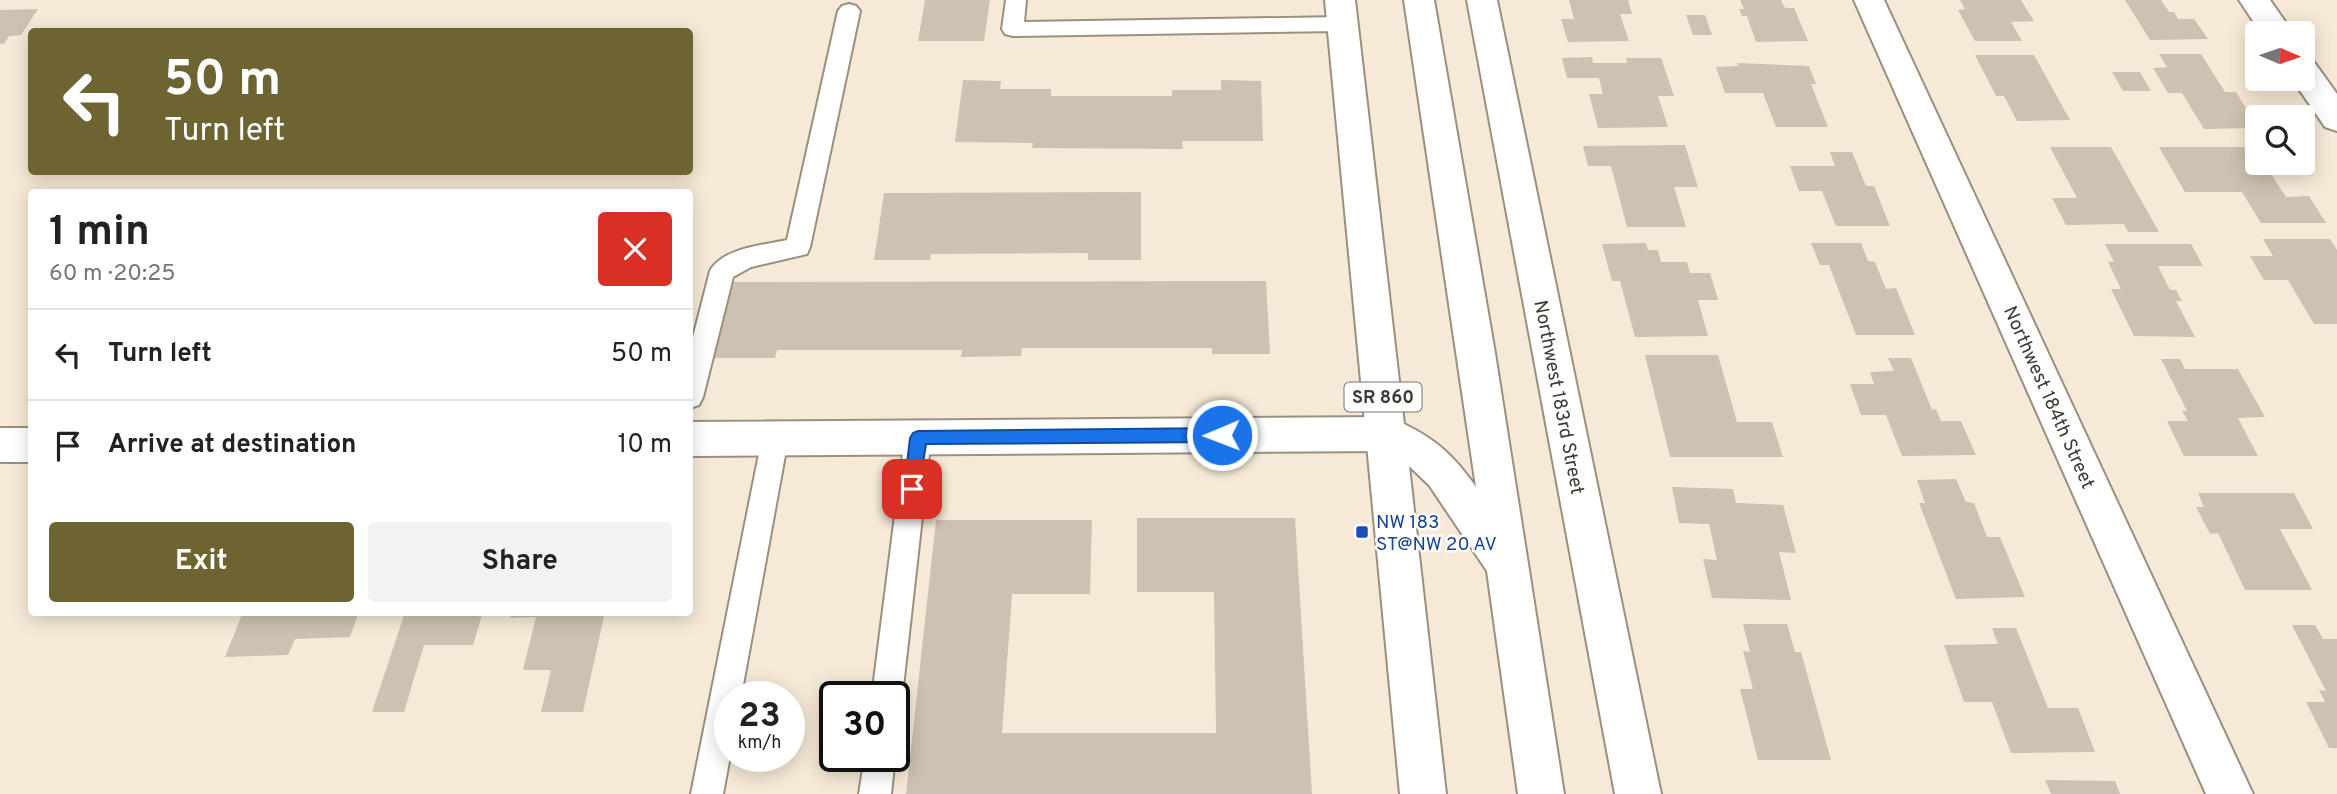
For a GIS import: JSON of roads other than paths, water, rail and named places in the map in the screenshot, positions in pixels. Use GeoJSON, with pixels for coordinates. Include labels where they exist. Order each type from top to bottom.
{"type":"FeatureCollection","features":[{"type":"Feature","properties":{"kind":"street"},"geometry":{"type":"LineString","coordinates":[[1419,0],[1541,794]]}},
{"type":"Feature","properties":{"kind":"street","name":"Northwest 183rd Street"},"geometry":{"type":"LineString","coordinates":[[1482,0],[1638,794]]}},
{"type":"Feature","properties":{"kind":"street","name":"Northwest 184th Street"},"geometry":{"type":"LineString","coordinates":[[1869,0],[2230,794]]}},
{"type":"Feature","properties":{"kind":"street"},"geometry":{"type":"LineString","coordinates":[[2254,0],[2269,21]]}},
{"type":"Feature","properties":{"kind":"street","name":"SR 860"},"geometry":{"type":"LineString","coordinates":[[1341,12],[1423,794]]}},
{"type":"Feature","properties":{"kind":"street"},"geometry":{"type":"LineString","coordinates":[[2315,87],[2337,119]]}},
{"type":"Feature","properties":{"kind":"street"},"geometry":{"type":"LineString","coordinates":[[693,439],[1387,433],[1416,448],[1443,472],[1508,567]]}},
{"type":"Feature","properties":{"kind":"street"},"geometry":{"type":"LineString","coordinates":[[0,445],[28,445]]}},
{"type":"Feature","properties":{"kind":"lane"},"geometry":{"type":"LineString","coordinates":[[1016,0],[1013,29],[1341,12]]}},
{"type":"Feature","properties":{"kind":"lane"},"geometry":{"type":"LineString","coordinates":[[693,385],[722,271],[746,259],[798,247],[849,11]]}},
{"type":"Feature","properties":{"kind":"lane"},"geometry":{"type":"LineString","coordinates":[[889,681],[918,438]]}},
{"type":"Feature","properties":{"kind":"lane"},"geometry":{"type":"LineString","coordinates":[[707,794],[775,439]]}},
{"type":"Feature","properties":{"kind":"lane"},"geometry":{"type":"LineString","coordinates":[[875,794],[878,772]]}},
{"type":"Feature","properties":{"kind":"place","name":"NW 183 ST@NW 20 AV"},"geometry":{"type":"Point","coordinates":[1362,532]}}]}
